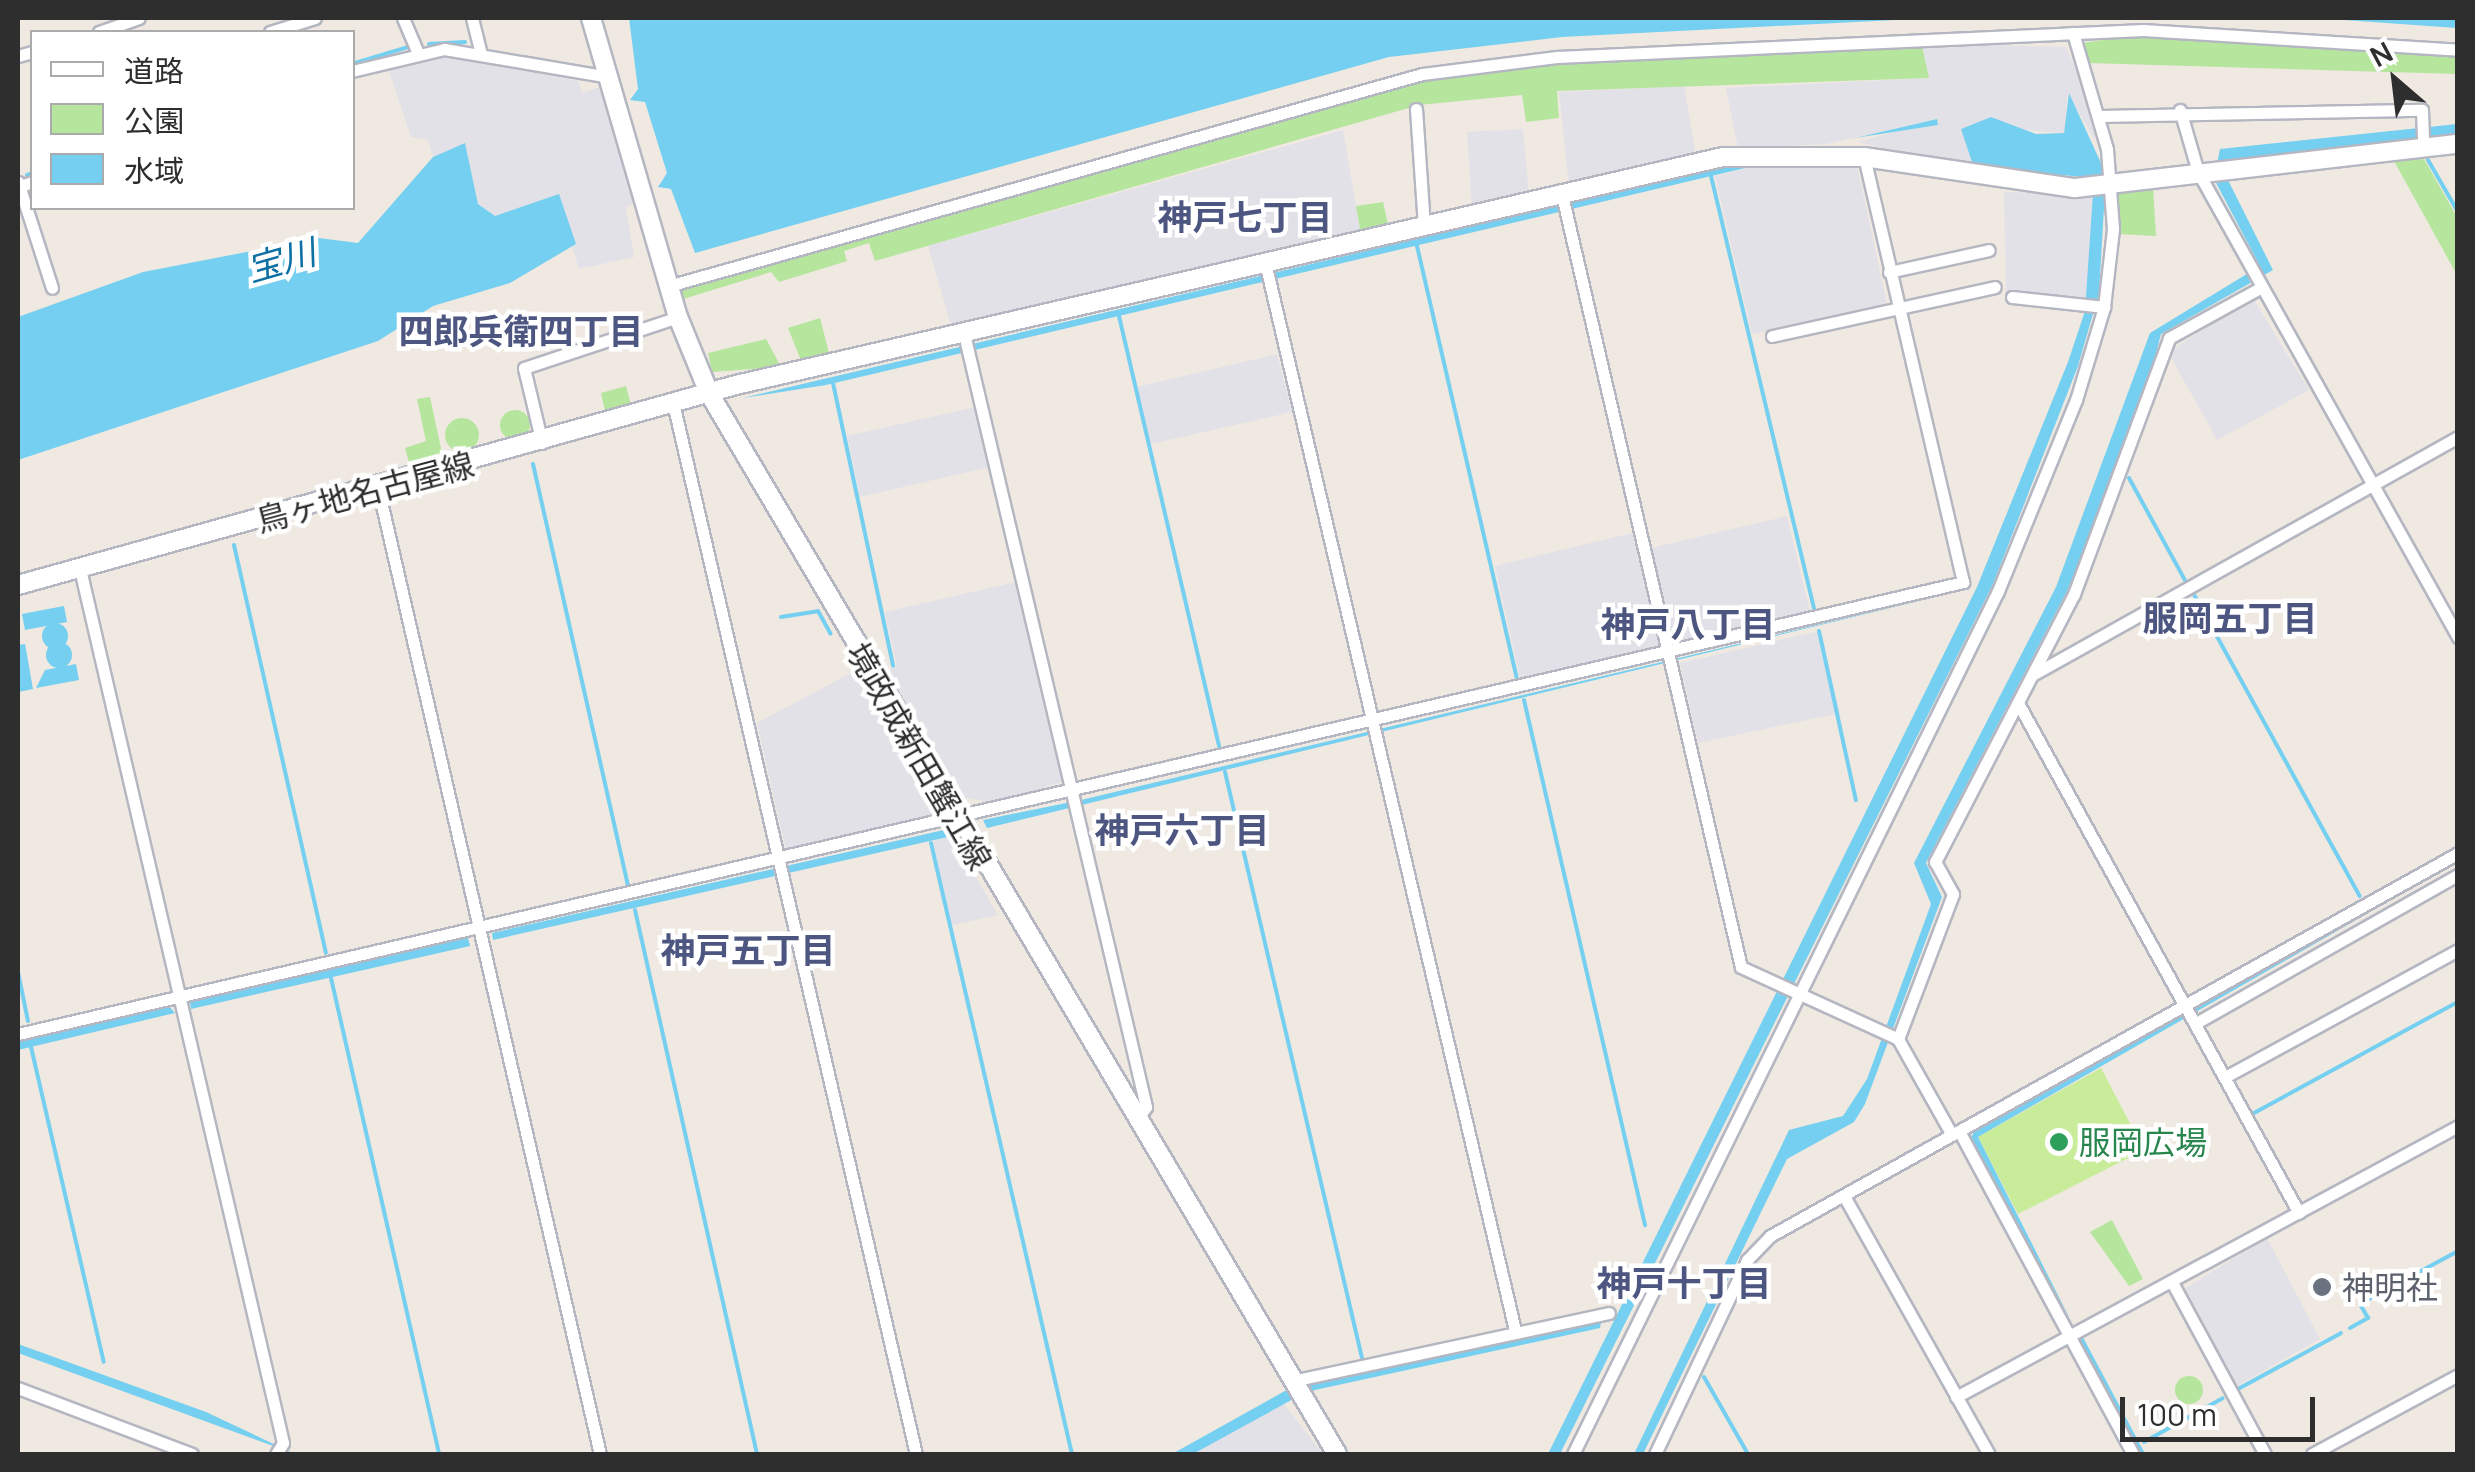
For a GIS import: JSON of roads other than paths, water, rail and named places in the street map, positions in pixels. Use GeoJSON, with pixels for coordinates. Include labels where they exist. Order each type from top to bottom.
{"type":"FeatureCollection","features":[{"type":"Feature","properties":{"kind":"main road","name":"境政成新田蟹江線"},"geometry":{"type":"LineString","coordinates":[[591,18],[668,286],[710,393],[1300,1404],[1337,1454]]}},
{"type":"Feature","properties":{"kind":"main road","name":"鳥ヶ地名古屋線"},"geometry":{"type":"LineString","coordinates":[[18,584],[542,444],[710,393],[966,343],[1267,272],[1424,226],[1564,203],[1723,157],[1864,157],[2037,188],[2458,144]]}},
{"type":"Feature","properties":{"kind":"street"},"geometry":{"type":"LineString","coordinates":[[105,30],[139,18]]}},
{"type":"Feature","properties":{"kind":"street"},"geometry":{"type":"LineString","coordinates":[[277,30],[316,18]]}},
{"type":"Feature","properties":{"kind":"street"},"geometry":{"type":"LineString","coordinates":[[404,18],[418,53]]}},
{"type":"Feature","properties":{"kind":"street"},"geometry":{"type":"LineString","coordinates":[[472,18],[480,51]]}},
{"type":"Feature","properties":{"kind":"street"},"geometry":{"type":"LineString","coordinates":[[1573,1454],[1795,993],[1998,591],[2102,307],[2104,184],[2100,116],[2073,34]]}},
{"type":"Feature","properties":{"kind":"street"},"geometry":{"type":"LineString","coordinates":[[668,286],[1402,77],[1557,57],[2073,34],[2458,50]]}},
{"type":"Feature","properties":{"kind":"street"},"geometry":{"type":"LineString","coordinates":[[355,71],[418,53],[480,51],[609,77]]}},
{"type":"Feature","properties":{"kind":"street"},"geometry":{"type":"LineString","coordinates":[[1416,110],[1424,226]]}},
{"type":"Feature","properties":{"kind":"street"},"geometry":{"type":"LineString","coordinates":[[2100,116],[2180,110],[2422,110],[2423,145]]}},
{"type":"Feature","properties":{"kind":"street"},"geometry":{"type":"LineString","coordinates":[[2180,110],[2214,170],[2251,270],[2458,636]]}},
{"type":"Feature","properties":{"kind":"street"},"geometry":{"type":"LineString","coordinates":[[18,1034],[479,929],[784,867],[956,819],[1074,801],[1671,658],[1963,582],[1864,157]]}},
{"type":"Feature","properties":{"kind":"street"},"geometry":{"type":"LineString","coordinates":[[18,185],[52,288]]}},
{"type":"Feature","properties":{"kind":"street"},"geometry":{"type":"LineString","coordinates":[[1564,203],[1741,966],[1891,1036],[1955,1133],[2133,1454]]}},
{"type":"Feature","properties":{"kind":"street"},"geometry":{"type":"LineString","coordinates":[[1889,272],[1989,250]]}},
{"type":"Feature","properties":{"kind":"street"},"geometry":{"type":"LineString","coordinates":[[1267,272],[1515,1330]]}},
{"type":"Feature","properties":{"kind":"street"},"geometry":{"type":"LineString","coordinates":[[1891,1036],[1953,894],[1936,862],[2034,674],[2134,444],[2169,338],[2259,285]]}},
{"type":"Feature","properties":{"kind":"street"},"geometry":{"type":"LineString","coordinates":[[1772,336],[1995,286]]}},
{"type":"Feature","properties":{"kind":"street"},"geometry":{"type":"LineString","coordinates":[[2012,297],[2102,307]]}},
{"type":"Feature","properties":{"kind":"street"},"geometry":{"type":"LineString","coordinates":[[542,444],[524,368],[678,317]]}},
{"type":"Feature","properties":{"kind":"street"},"geometry":{"type":"LineString","coordinates":[[966,343],[1146,1107],[1134,1123]]}},
{"type":"Feature","properties":{"kind":"street"},"geometry":{"type":"LineString","coordinates":[[674,407],[784,867],[916,1454]]}},
{"type":"Feature","properties":{"kind":"street"},"geometry":{"type":"LineString","coordinates":[[2034,674],[2458,437]]}},
{"type":"Feature","properties":{"kind":"street"},"geometry":{"type":"LineString","coordinates":[[378,488],[600,1454]]}},
{"type":"Feature","properties":{"kind":"street"},"geometry":{"type":"LineString","coordinates":[[80,569],[279,1450]]}},
{"type":"Feature","properties":{"kind":"street"},"geometry":{"type":"LineString","coordinates":[[2018,703],[2299,1213]]}},
{"type":"Feature","properties":{"kind":"street"},"geometry":{"type":"LineString","coordinates":[[1655,1454],[1756,1247],[2458,853]]}},
{"type":"Feature","properties":{"kind":"street"},"geometry":{"type":"LineString","coordinates":[[2196,1023],[2458,874]]}},
{"type":"Feature","properties":{"kind":"street"},"geometry":{"type":"LineString","coordinates":[[2225,1077],[2458,950]]}},
{"type":"Feature","properties":{"kind":"street"},"geometry":{"type":"LineString","coordinates":[[1956,1397],[2068,1332],[2173,1284],[2458,1126]]}},
{"type":"Feature","properties":{"kind":"street"},"geometry":{"type":"LineString","coordinates":[[1844,1196],[1989,1454]]}},
{"type":"Feature","properties":{"kind":"street"},"geometry":{"type":"LineString","coordinates":[[2173,1284],[2265,1454]]}},
{"type":"Feature","properties":{"kind":"street"},"geometry":{"type":"LineString","coordinates":[[1288,1382],[1515,1330],[1609,1313]]}},
{"type":"Feature","properties":{"kind":"street"},"geometry":{"type":"LineString","coordinates":[[2312,1454],[2458,1375]]}},
{"type":"Feature","properties":{"kind":"street"},"geometry":{"type":"LineString","coordinates":[[18,1388],[192,1454]]}},
{"type":"Feature","properties":{"kind":"water"},"geometry":{"type":"Polygon","coordinates":[[[629,18],[1934,18],[1562,37],[1389,57],[695,253],[671,189],[658,187],[667,173],[645,102],[630,100],[638,89],[629,18]]]}},
{"type":"Feature","properties":{"kind":"water"},"geometry":{"type":"Polygon","coordinates":[[[2316,18],[2457,18],[2457,28],[2316,18]]]}},
{"type":"Feature","properties":{"kind":"water"},"geometry":{"type":"Polygon","coordinates":[[[2069,93],[2106,174],[2099,293],[2078,366],[1993,584],[1560,1454],[1548,1454],[1977,587],[2068,362],[2085,311],[2094,178],[1989,168],[1972,162],[1961,129],[1991,117],[2036,134],[2064,133],[2069,93]]]}},
{"type":"Feature","properties":{"kind":"water"},"geometry":{"type":"Polygon","coordinates":[[[1937,119],[1938,125],[1855,138],[1937,119]]]}},
{"type":"Feature","properties":{"kind":"water"},"geometry":{"type":"Polygon","coordinates":[[[2457,124],[2457,135],[2229,162],[2227,178],[2273,270],[2161,334],[2141,411],[2067,591],[1926,863],[1942,897],[1865,1104],[1854,1122],[1787,1159],[1643,1454],[1634,1454],[1789,1130],[1843,1116],[1867,1079],[1931,904],[1914,863],[2056,587],[2150,333],[2260,266],[2214,179],[2220,149],[2457,124]]]}},
{"type":"Feature","properties":{"kind":"water","name":"宝川"},"geometry":{"type":"Polygon","coordinates":[[[465,143],[478,204],[495,216],[559,194],[576,244],[510,283],[433,306],[378,341],[18,460],[18,317],[143,272],[319,238],[358,243],[433,157],[465,143]]]}},
{"type":"Feature","properties":{"kind":"water"},"geometry":{"type":"Polygon","coordinates":[[[1783,159],[826,385],[743,398],[1735,164],[1783,159]]]}},
{"type":"Feature","properties":{"kind":"water"},"geometry":{"type":"Polygon","coordinates":[[[1952,593],[987,828],[983,820],[1081,800],[1952,593]]]}},
{"type":"Feature","properties":{"kind":"water"},"geometry":{"type":"Polygon","coordinates":[[[64,606],[67,622],[25,630],[22,614],[64,606]]]}},
{"type":"Feature","properties":{"kind":"water"},"geometry":{"type":"Polygon","coordinates":[[[55,623],[64,627],[68,636],[64,645],[55,649],[46,645],[42,636],[46,627],[55,623]]]}},
{"type":"Feature","properties":{"kind":"water"},"geometry":{"type":"Polygon","coordinates":[[[59,642],[69,645],[69,665],[59,668],[49,665],[46,655],[49,645],[59,642]]]}},
{"type":"Feature","properties":{"kind":"water"},"geometry":{"type":"Polygon","coordinates":[[[25,644],[33,689],[18,692],[18,645],[25,644]]]}},
{"type":"Feature","properties":{"kind":"water"},"geometry":{"type":"Polygon","coordinates":[[[76,664],[79,680],[36,688],[45,670],[76,664]]]}},
{"type":"Feature","properties":{"kind":"water"},"geometry":{"type":"Polygon","coordinates":[[[948,829],[952,836],[493,940],[492,933],[948,829]]]}},
{"type":"Feature","properties":{"kind":"water"},"geometry":{"type":"Polygon","coordinates":[[[2457,862],[1978,1137],[2072,1323],[1970,1139],[1974,1132],[2457,862]]]}},
{"type":"Feature","properties":{"kind":"water"},"geometry":{"type":"Polygon","coordinates":[[[468,938],[470,946],[191,1009],[190,1002],[468,938]]]}},
{"type":"Feature","properties":{"kind":"water"},"geometry":{"type":"Polygon","coordinates":[[[169,1006],[175,1013],[18,1050],[18,1042],[169,1006]]]}},
{"type":"Feature","properties":{"kind":"water"},"geometry":{"type":"Polygon","coordinates":[[[1602,1317],[1600,1328],[1306,1392],[1193,1454],[1172,1454],[1301,1382],[1602,1317]]]}},
{"type":"Feature","properties":{"kind":"water"},"geometry":{"type":"Polygon","coordinates":[[[18,1344],[206,1412],[295,1454],[18,1353],[18,1344]]]}},
{"type":"Feature","properties":{"kind":"waterway"},"geometry":{"type":"LineString","coordinates":[[429,44],[465,42]]}},
{"type":"Feature","properties":{"kind":"waterway"},"geometry":{"type":"LineString","coordinates":[[355,63],[408,47]]}},
{"type":"Feature","properties":{"kind":"waterway"},"geometry":{"type":"LineString","coordinates":[[2428,160],[2458,212]]}},
{"type":"Feature","properties":{"kind":"waterway"},"geometry":{"type":"LineString","coordinates":[[1711,176],[1814,610]]}},
{"type":"Feature","properties":{"kind":"waterway"},"geometry":{"type":"LineString","coordinates":[[1417,246],[1518,682]]}},
{"type":"Feature","properties":{"kind":"waterway"},"geometry":{"type":"LineString","coordinates":[[1119,316],[1220,749]]}},
{"type":"Feature","properties":{"kind":"waterway"},"geometry":{"type":"LineString","coordinates":[[833,383],[893,666]]}},
{"type":"Feature","properties":{"kind":"waterway"},"geometry":{"type":"LineString","coordinates":[[533,464],[628,884]]}},
{"type":"Feature","properties":{"kind":"waterway"},"geometry":{"type":"LineString","coordinates":[[2129,478],[2186,582]]}},
{"type":"Feature","properties":{"kind":"waterway"},"geometry":{"type":"LineString","coordinates":[[234,545],[326,953]]}},
{"type":"Feature","properties":{"kind":"waterway"},"geometry":{"type":"LineString","coordinates":[[2192,591],[2360,896]]}},
{"type":"Feature","properties":{"kind":"waterway"},"geometry":{"type":"LineString","coordinates":[[781,617],[818,611],[831,634]]}},
{"type":"Feature","properties":{"kind":"waterway"},"geometry":{"type":"LineString","coordinates":[[1819,631],[1856,800]]}},
{"type":"Feature","properties":{"kind":"waterway"},"geometry":{"type":"LineString","coordinates":[[1524,700],[1645,1225]]}},
{"type":"Feature","properties":{"kind":"waterway"},"geometry":{"type":"LineString","coordinates":[[1225,772],[1362,1358]]}},
{"type":"Feature","properties":{"kind":"waterway"},"geometry":{"type":"LineString","coordinates":[[931,843],[1072,1454]]}},
{"type":"Feature","properties":{"kind":"waterway"},"geometry":{"type":"LineString","coordinates":[[635,910],[757,1454]]}},
{"type":"Feature","properties":{"kind":"waterway"},"geometry":{"type":"LineString","coordinates":[[18,972],[28,1021]]}},
{"type":"Feature","properties":{"kind":"waterway"},"geometry":{"type":"LineString","coordinates":[[331,978],[439,1454]]}},
{"type":"Feature","properties":{"kind":"waterway"},"geometry":{"type":"LineString","coordinates":[[2254,1113],[2458,1002]]}},
{"type":"Feature","properties":{"kind":"waterway"},"geometry":{"type":"LineString","coordinates":[[31,1047],[104,1362]]}},
{"type":"Feature","properties":{"kind":"waterway"},"geometry":{"type":"LineString","coordinates":[[2350,1328],[2368,1318],[2360,1304],[2458,1251]]}},
{"type":"Feature","properties":{"kind":"waterway"},"geometry":{"type":"LineString","coordinates":[[2238,1389],[2341,1333]]}},
{"type":"Feature","properties":{"kind":"waterway"},"geometry":{"type":"LineString","coordinates":[[2081,1338],[2143,1454]]}},
{"type":"Feature","properties":{"kind":"waterway"},"geometry":{"type":"LineString","coordinates":[[1704,1377],[1748,1454]]}},
{"type":"Feature","properties":{"kind":"waterway"},"geometry":{"type":"LineString","coordinates":[[2144,1442],[2223,1398]]}},
{"type":"Feature","properties":{"kind":"place","name":"服岡広場"},"geometry":{"type":"Point","coordinates":[2059,1142]}},
{"type":"Feature","properties":{"kind":"place","name":"神明社"},"geometry":{"type":"Point","coordinates":[2322,1287]}},
{"type":"Feature","properties":{"kind":"district","name":"神戸七丁目"},"geometry":{"type":"Point","coordinates":[1245,217]}},
{"type":"Feature","properties":{"kind":"district","name":"四郎兵衛四丁目"},"geometry":{"type":"Point","coordinates":[521,331]}},
{"type":"Feature","properties":{"kind":"district","name":"服岡五丁目"},"geometry":{"type":"Point","coordinates":[2230,618]}},
{"type":"Feature","properties":{"kind":"district","name":"神戸八丁目"},"geometry":{"type":"Point","coordinates":[1688,624]}},
{"type":"Feature","properties":{"kind":"district","name":"神戸六丁目"},"geometry":{"type":"Point","coordinates":[1182,830]}},
{"type":"Feature","properties":{"kind":"district","name":"神戸五丁目"},"geometry":{"type":"Point","coordinates":[748,950]}},
{"type":"Feature","properties":{"kind":"district","name":"神戸十丁目"},"geometry":{"type":"Point","coordinates":[1684,1283]}}]}
